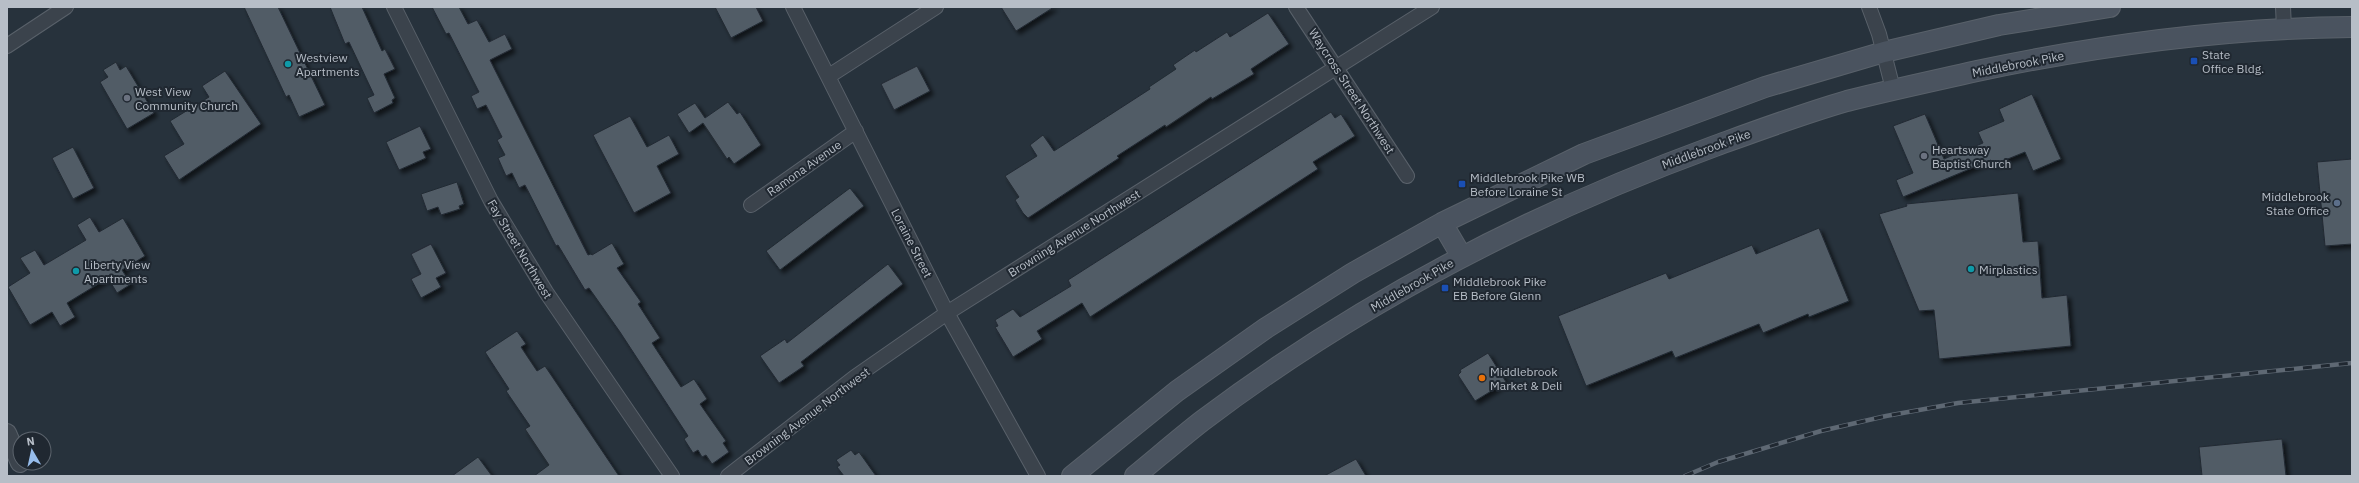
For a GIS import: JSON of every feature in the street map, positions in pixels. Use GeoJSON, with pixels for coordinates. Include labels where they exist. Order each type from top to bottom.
{"type":"FeatureCollection","features":[{"type":"Feature","properties":{"kind":"main road"},"geometry":{"type":"LineString","coordinates":[[1072,476],[1177,391],[1266,328],[1353,273],[1442,223],[1584,154],[1765,87],[1884,52],[1999,25],[2110,7]]}},
{"type":"Feature","properties":{"kind":"main road","name":"Middlebrook Pike"},"geometry":{"type":"LineString","coordinates":[[1135,476],[1201,422],[1288,361],[1358,316],[1462,257],[1590,195],[1652,169],[1776,124],[1893,89],[2034,59],[2168,39],[2284,28],[2352,27]]}},
{"type":"Feature","properties":{"kind":"main road"},"geometry":{"type":"LineString","coordinates":[[1442,223],[1462,257]]}},
{"type":"Feature","properties":{"kind":"street"},"geometry":{"type":"LineString","coordinates":[[7,46],[66,7]]}},
{"type":"Feature","properties":{"kind":"street","name":"Fay Street Northwest"},"geometry":{"type":"LineString","coordinates":[[394,7],[492,201],[538,279],[604,380],[672,476]]}},
{"type":"Feature","properties":{"kind":"street","name":"Loraine Street"},"geometry":{"type":"LineString","coordinates":[[793,7],[947,313],[1038,476]]}},
{"type":"Feature","properties":{"kind":"street"},"geometry":{"type":"LineString","coordinates":[[829,76],[936,7]]}},
{"type":"Feature","properties":{"kind":"street","name":"Waycross Street Northwest"},"geometry":{"type":"LineString","coordinates":[[1296,7],[1407,176]]}},
{"type":"Feature","properties":{"kind":"street","name":"Browning Avenue Northwest"},"geometry":{"type":"LineString","coordinates":[[728,476],[855,377],[947,313],[1432,7]]}},
{"type":"Feature","properties":{"kind":"street"},"geometry":{"type":"LineString","coordinates":[[1869,7],[1884,52],[1893,89]]}},
{"type":"Feature","properties":{"kind":"street"},"geometry":{"type":"LineString","coordinates":[[2283,7],[2284,28]]}},
{"type":"Feature","properties":{"kind":"street","name":"Ramona Avenue"},"geometry":{"type":"LineString","coordinates":[[751,205],[856,131]]}},
{"type":"Feature","properties":{"kind":"street"},"geometry":{"type":"LineString","coordinates":[[7,433],[12,445]]}},
{"type":"Feature","properties":{"kind":"building","name":"Westview Apartments"},"geometry":{"type":"Polygon","coordinates":[[[244,7],[278,7],[325,105],[299,117],[289,95],[286,97],[244,7]]]}},
{"type":"Feature","properties":{"kind":"building"},"geometry":{"type":"Polygon","coordinates":[[[330,7],[362,7],[382,51],[385,49],[395,69],[384,74],[395,98],[392,100],[393,103],[374,113],[367,98],[374,95],[349,42],[345,44],[330,7]]]}},
{"type":"Feature","properties":{"kind":"building"},"geometry":{"type":"Polygon","coordinates":[[[432,7],[459,7],[468,24],[477,20],[489,42],[505,34],[512,49],[490,60],[588,255],[592,255],[612,243],[624,264],[617,268],[641,302],[638,304],[660,338],[652,343],[681,387],[694,379],[707,399],[700,404],[726,441],[723,443],[729,452],[712,464],[706,455],[702,457],[698,450],[693,453],[684,439],[688,436],[620,332],[589,288],[585,290],[558,245],[556,246],[525,185],[519,188],[512,173],[506,176],[498,158],[505,155],[497,140],[502,137],[486,105],[477,109],[471,96],[479,92],[449,33],[446,34],[432,7]]]}},
{"type":"Feature","properties":{"kind":"building"},"geometry":{"type":"Polygon","coordinates":[[[715,7],[756,7],[763,21],[731,38],[715,7]]]}},
{"type":"Feature","properties":{"kind":"building"},"geometry":{"type":"Polygon","coordinates":[[[1001,7],[1054,7],[1016,31],[1001,7]]]}},
{"type":"Feature","properties":{"kind":"building"},"geometry":{"type":"Polygon","coordinates":[[[1268,13],[1289,44],[1251,69],[1254,74],[1212,99],[1211,97],[1166,127],[1165,125],[1117,156],[1119,158],[1028,218],[1023,213],[1015,200],[1019,197],[1005,176],[1037,156],[1030,145],[1043,135],[1054,151],[1150,89],[1149,87],[1176,69],[1173,65],[1195,50],[1196,52],[1227,32],[1230,37],[1268,13]]]}},
{"type":"Feature","properties":{"kind":"building","name":"West View Community Church"},"geometry":{"type":"Polygon","coordinates":[[[116,62],[120,70],[126,66],[154,113],[127,129],[100,82],[108,77],[103,70],[116,62]]]}},
{"type":"Feature","properties":{"kind":"building"},"geometry":{"type":"Polygon","coordinates":[[[917,66],[930,91],[894,110],[881,84],[917,66]]]}},
{"type":"Feature","properties":{"kind":"building"},"geometry":{"type":"Polygon","coordinates":[[[225,71],[261,124],[179,180],[164,156],[184,144],[170,121],[209,97],[202,86],[225,71]]]}},
{"type":"Feature","properties":{"kind":"building"},"geometry":{"type":"Polygon","coordinates":[[[2032,94],[2061,159],[2033,171],[2025,152],[1993,165],[1991,160],[1903,197],[1896,180],[1913,173],[1893,126],[1925,114],[1944,159],[1983,143],[1978,132],[2004,121],[1999,109],[2032,94]]]}},
{"type":"Feature","properties":{"kind":"building"},"geometry":{"type":"Polygon","coordinates":[[[728,102],[737,114],[740,112],[761,145],[734,164],[729,157],[727,159],[703,123],[689,133],[677,114],[695,103],[705,118],[728,102]]]}},
{"type":"Feature","properties":{"kind":"building"},"geometry":{"type":"Polygon","coordinates":[[[1331,112],[1335,118],[1341,114],[1355,136],[1313,162],[1318,169],[1090,317],[1082,303],[1037,331],[1042,339],[1013,357],[995,327],[998,326],[995,320],[1013,309],[1020,317],[1071,286],[1068,280],[1331,112]]]}},
{"type":"Feature","properties":{"kind":"building"},"geometry":{"type":"Polygon","coordinates":[[[630,116],[647,147],[669,135],[679,154],[657,166],[671,193],[634,213],[593,135],[630,116]]]}},
{"type":"Feature","properties":{"kind":"building"},"geometry":{"type":"Polygon","coordinates":[[[420,126],[431,149],[423,152],[426,158],[399,170],[386,142],[420,126]]]}},
{"type":"Feature","properties":{"kind":"building"},"geometry":{"type":"Polygon","coordinates":[[[73,147],[94,188],[73,199],[52,158],[73,147]]]}},
{"type":"Feature","properties":{"kind":"building","name":"Middlebrook State Office"},"geometry":{"type":"Polygon","coordinates":[[[2352,159],[2352,244],[2325,246],[2317,162],[2352,159]]]}},
{"type":"Feature","properties":{"kind":"building"},"geometry":{"type":"Polygon","coordinates":[[[457,182],[464,204],[459,206],[460,209],[441,215],[438,207],[427,211],[421,194],[457,182]]]}},
{"type":"Feature","properties":{"kind":"building"},"geometry":{"type":"Polygon","coordinates":[[[850,188],[864,206],[780,270],[766,251],[850,188]]]}},
{"type":"Feature","properties":{"kind":"building","name":"Mirplastics"},"geometry":{"type":"Polygon","coordinates":[[[2018,193],[2023,242],[2038,241],[2042,298],[2067,295],[2071,346],[1939,359],[1934,310],[1919,311],[1879,214],[1907,206],[1906,204],[2018,193]]]}},
{"type":"Feature","properties":{"kind":"building","name":"Liberty View Apartments"},"geometry":{"type":"Polygon","coordinates":[[[90,217],[99,232],[123,218],[145,256],[122,270],[131,284],[117,293],[108,278],[67,303],[75,317],[60,326],[52,312],[30,325],[8,287],[30,273],[20,258],[35,250],[44,265],[86,240],[77,225],[90,217]]]}},
{"type":"Feature","properties":{"kind":"building"},"geometry":{"type":"Polygon","coordinates":[[[1819,228],[1849,301],[1809,317],[1808,314],[1763,333],[1759,324],[1675,358],[1672,351],[1586,386],[1558,316],[1666,273],[1669,279],[1752,245],[1756,254],[1819,228]]]}},
{"type":"Feature","properties":{"kind":"building"},"geometry":{"type":"Polygon","coordinates":[[[431,244],[446,273],[436,278],[441,287],[421,298],[411,279],[421,274],[411,254],[431,244]]]}},
{"type":"Feature","properties":{"kind":"building"},"geometry":{"type":"Polygon","coordinates":[[[888,264],[903,284],[801,362],[804,366],[779,383],[760,356],[785,339],[787,343],[888,264]]]}},
{"type":"Feature","properties":{"kind":"building"},"geometry":{"type":"Polygon","coordinates":[[[517,331],[526,344],[521,347],[537,371],[545,366],[619,476],[534,476],[549,465],[525,429],[530,426],[506,391],[509,389],[485,352],[517,331]]]}},
{"type":"Feature","properties":{"kind":"building","name":"Middlebrook Market & Deli"},"geometry":{"type":"Polygon","coordinates":[[[1488,353],[1506,382],[1475,401],[1458,375],[1461,372],[1460,370],[1488,353]]]}},
{"type":"Feature","properties":{"kind":"building"},"geometry":{"type":"Polygon","coordinates":[[[2282,439],[2286,476],[2202,476],[2199,447],[2282,439]]]}},
{"type":"Feature","properties":{"kind":"building"},"geometry":{"type":"Polygon","coordinates":[[[851,450],[855,455],[859,452],[876,476],[844,476],[837,467],[840,465],[836,460],[851,450]]]}},
{"type":"Feature","properties":{"kind":"building"},"geometry":{"type":"Polygon","coordinates":[[[478,457],[492,476],[452,476],[478,457]]]}},
{"type":"Feature","properties":{"kind":"building"},"geometry":{"type":"Polygon","coordinates":[[[1356,459],[1366,476],[1324,476],[1356,459]]]}},
{"type":"Feature","properties":{"kind":"railway"},"geometry":{"type":"LineString","coordinates":[[1685,476],[1718,462],[1821,431],[1886,416],[1958,403],[2352,363]]}},
{"type":"Feature","properties":{"kind":"place","name":"State Office Bldg."},"geometry":{"type":"Point","coordinates":[2194,61]}},
{"type":"Feature","properties":{"kind":"place","name":"Westview Apartments"},"geometry":{"type":"Point","coordinates":[288,64]}},
{"type":"Feature","properties":{"kind":"place","name":"West View Community Church"},"geometry":{"type":"Point","coordinates":[127,98]}},
{"type":"Feature","properties":{"kind":"place","name":"Heartsway Baptist Church"},"geometry":{"type":"Point","coordinates":[1924,156]}},
{"type":"Feature","properties":{"kind":"place","name":"Middlebrook Pike WB Before Loraine St"},"geometry":{"type":"Point","coordinates":[1462,184]}},
{"type":"Feature","properties":{"kind":"place","name":"Middlebrook State Office"},"geometry":{"type":"Point","coordinates":[2337,203]}},
{"type":"Feature","properties":{"kind":"place","name":"Mirplastics"},"geometry":{"type":"Point","coordinates":[1971,269]}},
{"type":"Feature","properties":{"kind":"place","name":"Liberty View Apartments"},"geometry":{"type":"Point","coordinates":[76,271]}},
{"type":"Feature","properties":{"kind":"place","name":"Middlebrook Pike EB Before Glenn"},"geometry":{"type":"Point","coordinates":[1445,288]}},
{"type":"Feature","properties":{"kind":"place","name":"Middlebrook Market & Deli"},"geometry":{"type":"Point","coordinates":[1482,378]}}]}
